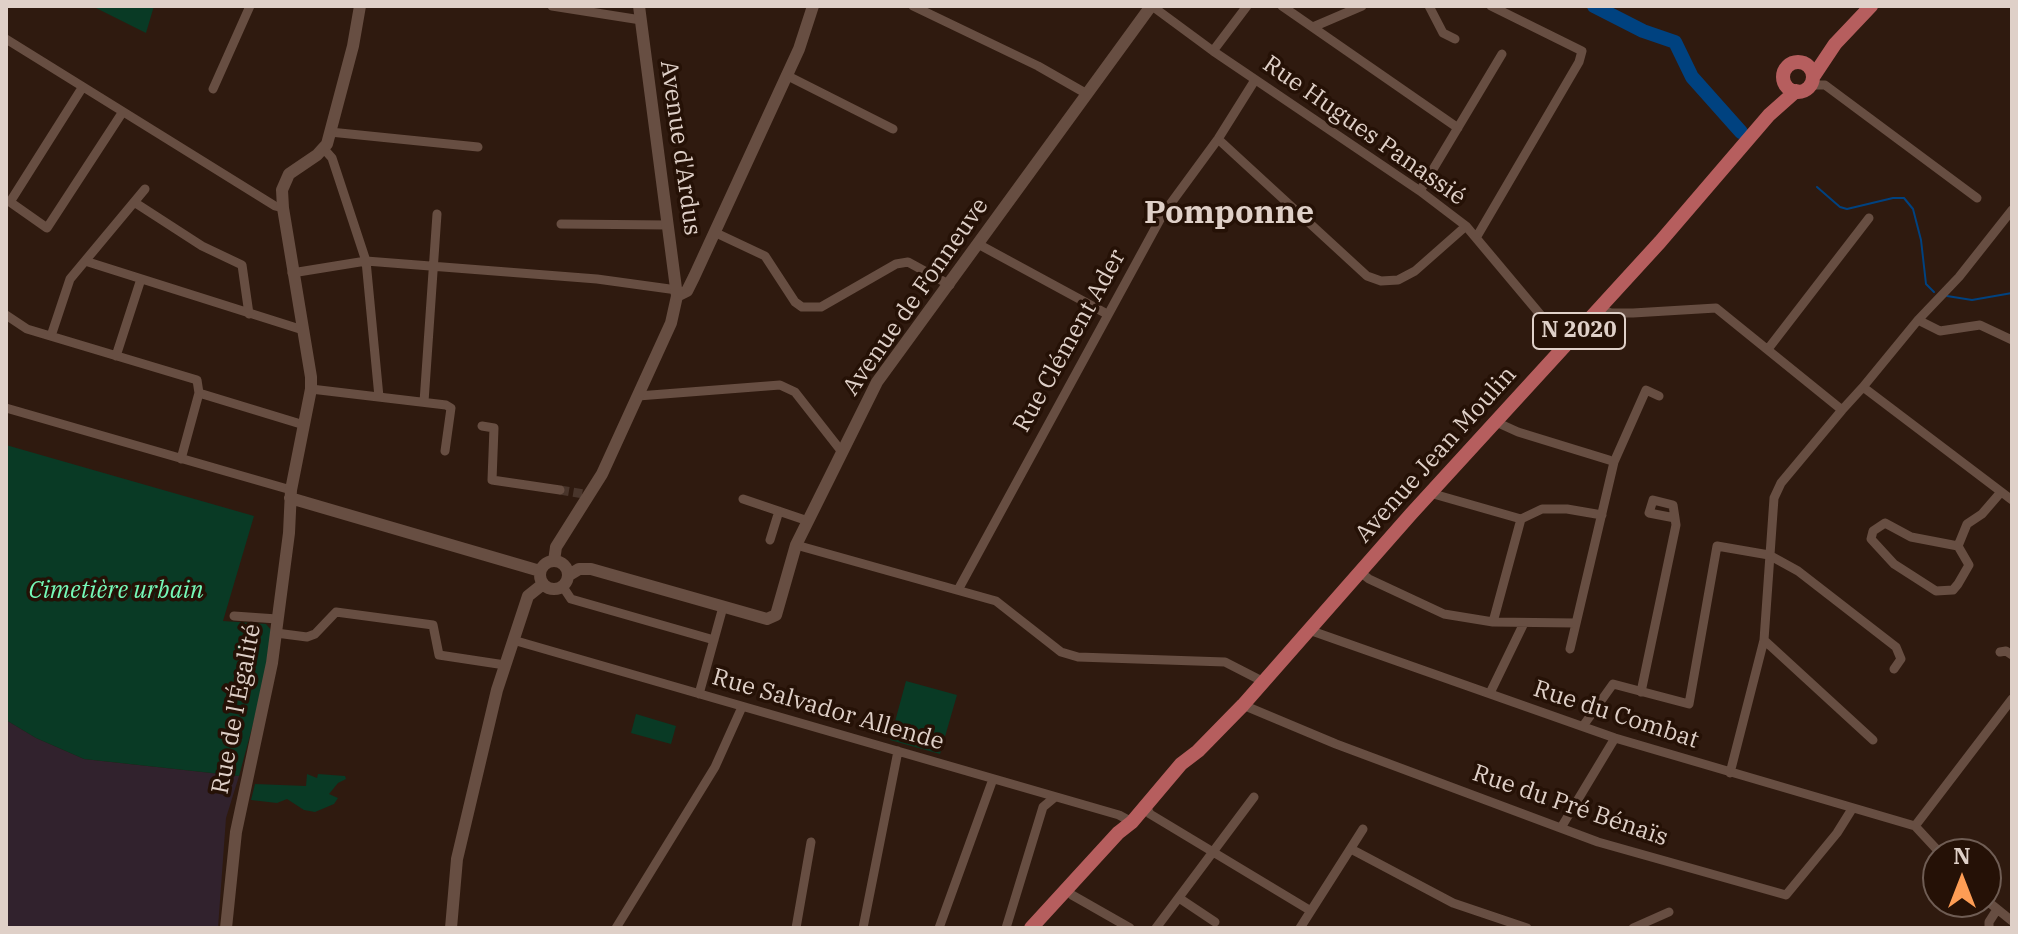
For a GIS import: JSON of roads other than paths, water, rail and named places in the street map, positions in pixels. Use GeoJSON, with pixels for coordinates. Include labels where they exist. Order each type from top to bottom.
{"type":"FeatureCollection","features":[{"type":"Feature","properties":{"kind":"main road","name":"Avenue Jean Moulin"},"geometry":{"type":"LineString","coordinates":[[1148,810],[1190,767],[1198,751],[1243,705],[1430,493],[1600,309],[1769,115],[1871,6]]}},
{"type":"Feature","properties":{"kind":"main road"},"geometry":{"type":"LineString","coordinates":[[1031,928],[1118,833],[1148,810]]}},
{"type":"Feature","properties":{"kind":"main road"},"geometry":{"type":"LineString","coordinates":[[1042,928],[1148,810]]}},
{"type":"Feature","properties":{"kind":"street"},"geometry":{"type":"LineString","coordinates":[[213,89],[250,6]]}},
{"type":"Feature","properties":{"kind":"street"},"geometry":{"type":"LineString","coordinates":[[6,39],[122,113],[283,208],[282,190],[289,174],[324,149],[360,6]]}},
{"type":"Feature","properties":{"kind":"street"},"geometry":{"type":"LineString","coordinates":[[552,6],[640,13]]}},
{"type":"Feature","properties":{"kind":"street"},"geometry":{"type":"LineString","coordinates":[[292,273],[366,261],[597,279],[677,293],[687,291],[799,49],[812,6]]}},
{"type":"Feature","properties":{"kind":"street"},"geometry":{"type":"LineString","coordinates":[[913,6],[1038,66],[1087,94]]}},
{"type":"Feature","properties":{"kind":"street","name":"Avenue de Fonneuve"},"geometry":{"type":"LineString","coordinates":[[566,581],[579,569],[591,569],[771,620],[778,611],[796,545],[877,382],[1152,6]]}},
{"type":"Feature","properties":{"kind":"street","name":"Rue Hugues Panassié"},"geometry":{"type":"LineString","coordinates":[[1152,6],[1466,226],[1565,344]]}},
{"type":"Feature","properties":{"kind":"street"},"geometry":{"type":"LineString","coordinates":[[1213,51],[1247,6]]}},
{"type":"Feature","properties":{"kind":"street"},"geometry":{"type":"LineString","coordinates":[[1282,6],[1458,128]]}},
{"type":"Feature","properties":{"kind":"street"},"geometry":{"type":"LineString","coordinates":[[1313,27],[1362,6]]}},
{"type":"Feature","properties":{"kind":"street"},"geometry":{"type":"LineString","coordinates":[[1429,6],[1443,33],[1455,39]]}},
{"type":"Feature","properties":{"kind":"street"},"geometry":{"type":"LineString","coordinates":[[1476,238],[1579,62],[1582,51],[1491,6]]}},
{"type":"Feature","properties":{"kind":"street","name":"Avenue d'Ardus"},"geometry":{"type":"LineString","coordinates":[[640,13],[677,293]]}},
{"type":"Feature","properties":{"kind":"street"},"geometry":{"type":"LineString","coordinates":[[1420,191],[1502,54]]}},
{"type":"Feature","properties":{"kind":"street"},"geometry":{"type":"LineString","coordinates":[[786,75],[893,129]]}},
{"type":"Feature","properties":{"kind":"street","name":"Rue Clément Ader"},"geometry":{"type":"LineString","coordinates":[[958,590],[1163,214],[1218,139],[1255,80]]}},
{"type":"Feature","properties":{"kind":"street"},"geometry":{"type":"LineString","coordinates":[[1802,80],[1825,85],[1977,198]]}},
{"type":"Feature","properties":{"kind":"street"},"geometry":{"type":"LineString","coordinates":[[82,88],[10,202],[47,228],[122,113]]}},
{"type":"Feature","properties":{"kind":"street"},"geometry":{"type":"LineString","coordinates":[[330,132],[478,147]]}},
{"type":"Feature","properties":{"kind":"street"},"geometry":{"type":"LineString","coordinates":[[1218,139],[1367,276],[1381,281],[1406,276],[1466,226]]}},
{"type":"Feature","properties":{"kind":"street"},"geometry":{"type":"LineString","coordinates":[[324,149],[332,158],[366,261],[379,397]]}},
{"type":"Feature","properties":{"kind":"street"},"geometry":{"type":"LineString","coordinates":[[51,336],[70,279],[145,189]]}},
{"type":"Feature","properties":{"kind":"street"},"geometry":{"type":"LineString","coordinates":[[134,202],[202,246],[242,265],[249,314]]}},
{"type":"Feature","properties":{"kind":"street","name":"Rue de l'Égalité"},"geometry":{"type":"LineString","coordinates":[[226,928],[236,832],[265,703],[289,533],[290,494],[311,389],[283,208]]}},
{"type":"Feature","properties":{"kind":"street"},"geometry":{"type":"LineString","coordinates":[[1730,773],[1764,640],[1774,498],[1781,483],[1918,320],[1959,277],[2012,210]]}},
{"type":"Feature","properties":{"kind":"street"},"geometry":{"type":"LineString","coordinates":[[424,402],[437,214]]}},
{"type":"Feature","properties":{"kind":"street"},"geometry":{"type":"LineString","coordinates":[[1768,349],[1869,218]]}},
{"type":"Feature","properties":{"kind":"street"},"geometry":{"type":"LineString","coordinates":[[561,224],[668,225]]}},
{"type":"Feature","properties":{"kind":"street"},"geometry":{"type":"LineString","coordinates":[[714,232],[765,256],[795,302],[802,307],[821,307],[896,264],[908,262],[950,285]]}},
{"type":"Feature","properties":{"kind":"street"},"geometry":{"type":"LineString","coordinates":[[978,244],[1107,314]]}},
{"type":"Feature","properties":{"kind":"street"},"geometry":{"type":"LineString","coordinates":[[85,261],[303,330]]}},
{"type":"Feature","properties":{"kind":"street"},"geometry":{"type":"LineString","coordinates":[[116,356],[141,279]]}},
{"type":"Feature","properties":{"kind":"street"},"geometry":{"type":"LineString","coordinates":[[554,561],[556,547],[602,474],[638,396],[671,323],[677,293]]}},
{"type":"Feature","properties":{"kind":"street"},"geometry":{"type":"LineString","coordinates":[[1600,309],[1611,313],[1633,313],[1716,308],[1842,410]]}},
{"type":"Feature","properties":{"kind":"street"},"geometry":{"type":"LineString","coordinates":[[6,315],[27,329],[197,380],[199,393],[181,459]]}},
{"type":"Feature","properties":{"kind":"street"},"geometry":{"type":"LineString","coordinates":[[1918,320],[1940,331],[1980,325],[2012,340]]}},
{"type":"Feature","properties":{"kind":"street"},"geometry":{"type":"LineString","coordinates":[[638,396],[780,385],[795,392],[842,452]]}},
{"type":"Feature","properties":{"kind":"street"},"geometry":{"type":"LineString","coordinates":[[1863,387],[2012,500]]}},
{"type":"Feature","properties":{"kind":"street"},"geometry":{"type":"LineString","coordinates":[[311,389],[446,405],[451,408],[445,451]]}},
{"type":"Feature","properties":{"kind":"street"},"geometry":{"type":"LineString","coordinates":[[1570,649],[1602,515],[1611,461],[1646,390],[1659,396]]}},
{"type":"Feature","properties":{"kind":"street"},"geometry":{"type":"LineString","coordinates":[[199,393],[304,425]]}},
{"type":"Feature","properties":{"kind":"street"},"geometry":{"type":"LineString","coordinates":[[6,408],[522,564],[542,578],[550,589],[566,581]]}},
{"type":"Feature","properties":{"kind":"street"},"geometry":{"type":"LineString","coordinates":[[1496,422],[1518,432],[1611,461]]}},
{"type":"Feature","properties":{"kind":"street"},"geometry":{"type":"LineString","coordinates":[[482,426],[494,428],[492,480],[560,490]]}},
{"type":"Feature","properties":{"kind":"street"},"geometry":{"type":"LineString","coordinates":[[1958,546],[1967,524],[1982,514],[2001,492]]}},
{"type":"Feature","properties":{"kind":"street"},"geometry":{"type":"LineString","coordinates":[[1430,493],[1521,519],[1542,509],[1567,509],[1602,515]]}},
{"type":"Feature","properties":{"kind":"street"},"geometry":{"type":"LineString","coordinates":[[743,499],[808,521]]}},
{"type":"Feature","properties":{"kind":"street"},"geometry":{"type":"LineString","coordinates":[[770,540],[779,511]]}},
{"type":"Feature","properties":{"kind":"street"},"geometry":{"type":"LineString","coordinates":[[1641,692],[1675,518]]}},
{"type":"Feature","properties":{"kind":"street"},"geometry":{"type":"LineString","coordinates":[[1493,622],[1521,519]]}},
{"type":"Feature","properties":{"kind":"street"},"geometry":{"type":"LineString","coordinates":[[1885,523],[1911,537],[1958,546],[1968,561],[1968,569],[1953,590],[1936,591],[1894,564],[1873,544],[1871,535],[1879,524],[1885,523]]}},
{"type":"Feature","properties":{"kind":"street"},"geometry":{"type":"LineString","coordinates":[[796,545],[996,601],[1061,652],[1078,657],[1225,662],[1262,681]]}},
{"type":"Feature","properties":{"kind":"street"},"geometry":{"type":"LineString","coordinates":[[1583,726],[1613,684],[1657,693],[1689,704],[1717,546],[1769,555],[1798,571],[1896,647],[1901,659],[1894,669]]}},
{"type":"Feature","properties":{"kind":"street"},"geometry":{"type":"LineString","coordinates":[[451,928],[457,859],[505,665],[528,596],[542,578],[546,564],[554,561],[566,567],[571,599],[714,640]]}},
{"type":"Feature","properties":{"kind":"street"},"geometry":{"type":"LineString","coordinates":[[1360,572],[1444,614],[1493,622],[1576,623]]}},
{"type":"Feature","properties":{"kind":"street"},"geometry":{"type":"LineString","coordinates":[[699,694],[723,607]]}},
{"type":"Feature","properties":{"kind":"street"},"geometry":{"type":"LineString","coordinates":[[276,633],[307,637],[315,634],[336,612],[433,625],[439,655],[505,665]]}},
{"type":"Feature","properties":{"kind":"street"},"geometry":{"type":"LineString","coordinates":[[234,616],[277,619]]}},
{"type":"Feature","properties":{"kind":"street"},"geometry":{"type":"LineString","coordinates":[[1490,693],[1524,623]]}},
{"type":"Feature","properties":{"kind":"street","name":"Rue du Combat"},"geometry":{"type":"LineString","coordinates":[[1309,630],[1615,738],[1915,826]]}},
{"type":"Feature","properties":{"kind":"street","name":"Rue Salvador Allende"},"geometry":{"type":"LineString","coordinates":[[513,640],[1119,815],[1132,822]]}},
{"type":"Feature","properties":{"kind":"street"},"geometry":{"type":"LineString","coordinates":[[1764,640],[1873,740]]}},
{"type":"Feature","properties":{"kind":"street"},"geometry":{"type":"LineString","coordinates":[[2000,652],[2006,651],[2012,655]]}},
{"type":"Feature","properties":{"kind":"street"},"geometry":{"type":"LineString","coordinates":[[1926,838],[1915,826],[2012,699]]}},
{"type":"Feature","properties":{"kind":"street","name":"Rue du Pré Bénaïs"},"geometry":{"type":"LineString","coordinates":[[1243,705],[1336,744],[1598,842],[1786,895],[1837,833],[1852,809]]}},
{"type":"Feature","properties":{"kind":"street"},"geometry":{"type":"LineString","coordinates":[[616,928],[715,767],[742,707]]}},
{"type":"Feature","properties":{"kind":"street"},"geometry":{"type":"LineString","coordinates":[[1562,826],[1615,738]]}},
{"type":"Feature","properties":{"kind":"street"},"geometry":{"type":"LineString","coordinates":[[863,928],[898,751]]}},
{"type":"Feature","properties":{"kind":"street"},"geometry":{"type":"LineString","coordinates":[[939,928],[993,779]]}},
{"type":"Feature","properties":{"kind":"street"},"geometry":{"type":"LineString","coordinates":[[1037,791],[1041,813]]}},
{"type":"Feature","properties":{"kind":"street"},"geometry":{"type":"LineString","coordinates":[[1006,928],[1041,813],[1048,801],[1055,797]]}},
{"type":"Feature","properties":{"kind":"street"},"geometry":{"type":"LineString","coordinates":[[1156,928],[1254,797]]}},
{"type":"Feature","properties":{"kind":"street"},"geometry":{"type":"LineString","coordinates":[[1148,810],[1311,911]]}},
{"type":"Feature","properties":{"kind":"street"},"geometry":{"type":"LineString","coordinates":[[1300,928],[1363,829]]}},
{"type":"Feature","properties":{"kind":"street"},"geometry":{"type":"LineString","coordinates":[[796,928],[811,842]]}},
{"type":"Feature","properties":{"kind":"street"},"geometry":{"type":"LineString","coordinates":[[1351,849],[1453,903],[1527,928]]}},
{"type":"Feature","properties":{"kind":"street"},"geometry":{"type":"LineString","coordinates":[[1072,895],[1130,928]]}},
{"type":"Feature","properties":{"kind":"street"},"geometry":{"type":"LineString","coordinates":[[1179,898],[1215,922]]}},
{"type":"Feature","properties":{"kind":"street"},"geometry":{"type":"LineString","coordinates":[[1633,928],[1669,912]]}},
{"type":"Feature","properties":{"kind":"waterway"},"geometry":{"type":"LineString","coordinates":[[1594,6],[1643,31],[1675,42],[1692,77],[1741,132]]}},
{"type":"Feature","properties":{"kind":"waterway"},"geometry":{"type":"LineString","coordinates":[[1817,187],[1840,207],[1847,209],[1904,198],[1913,209],[1921,240],[1926,284],[1934,292]]}},
{"type":"Feature","properties":{"kind":"waterway"},"geometry":{"type":"LineString","coordinates":[[1947,296],[1972,300],[2012,293]]}},
{"type":"Feature","properties":{"kind":"tunnel"},"geometry":{"type":"LineString","coordinates":[[560,490],[590,495]]}},
{"type":"Feature","properties":{"kind":"district","name":"Pomponne"},"geometry":{"type":"Point","coordinates":[1229,214]}},
{"type":"Feature","properties":{"kind":"park label","name":"Cimetière urbain"},"geometry":{"type":"Point","coordinates":[116,591]}}]}
